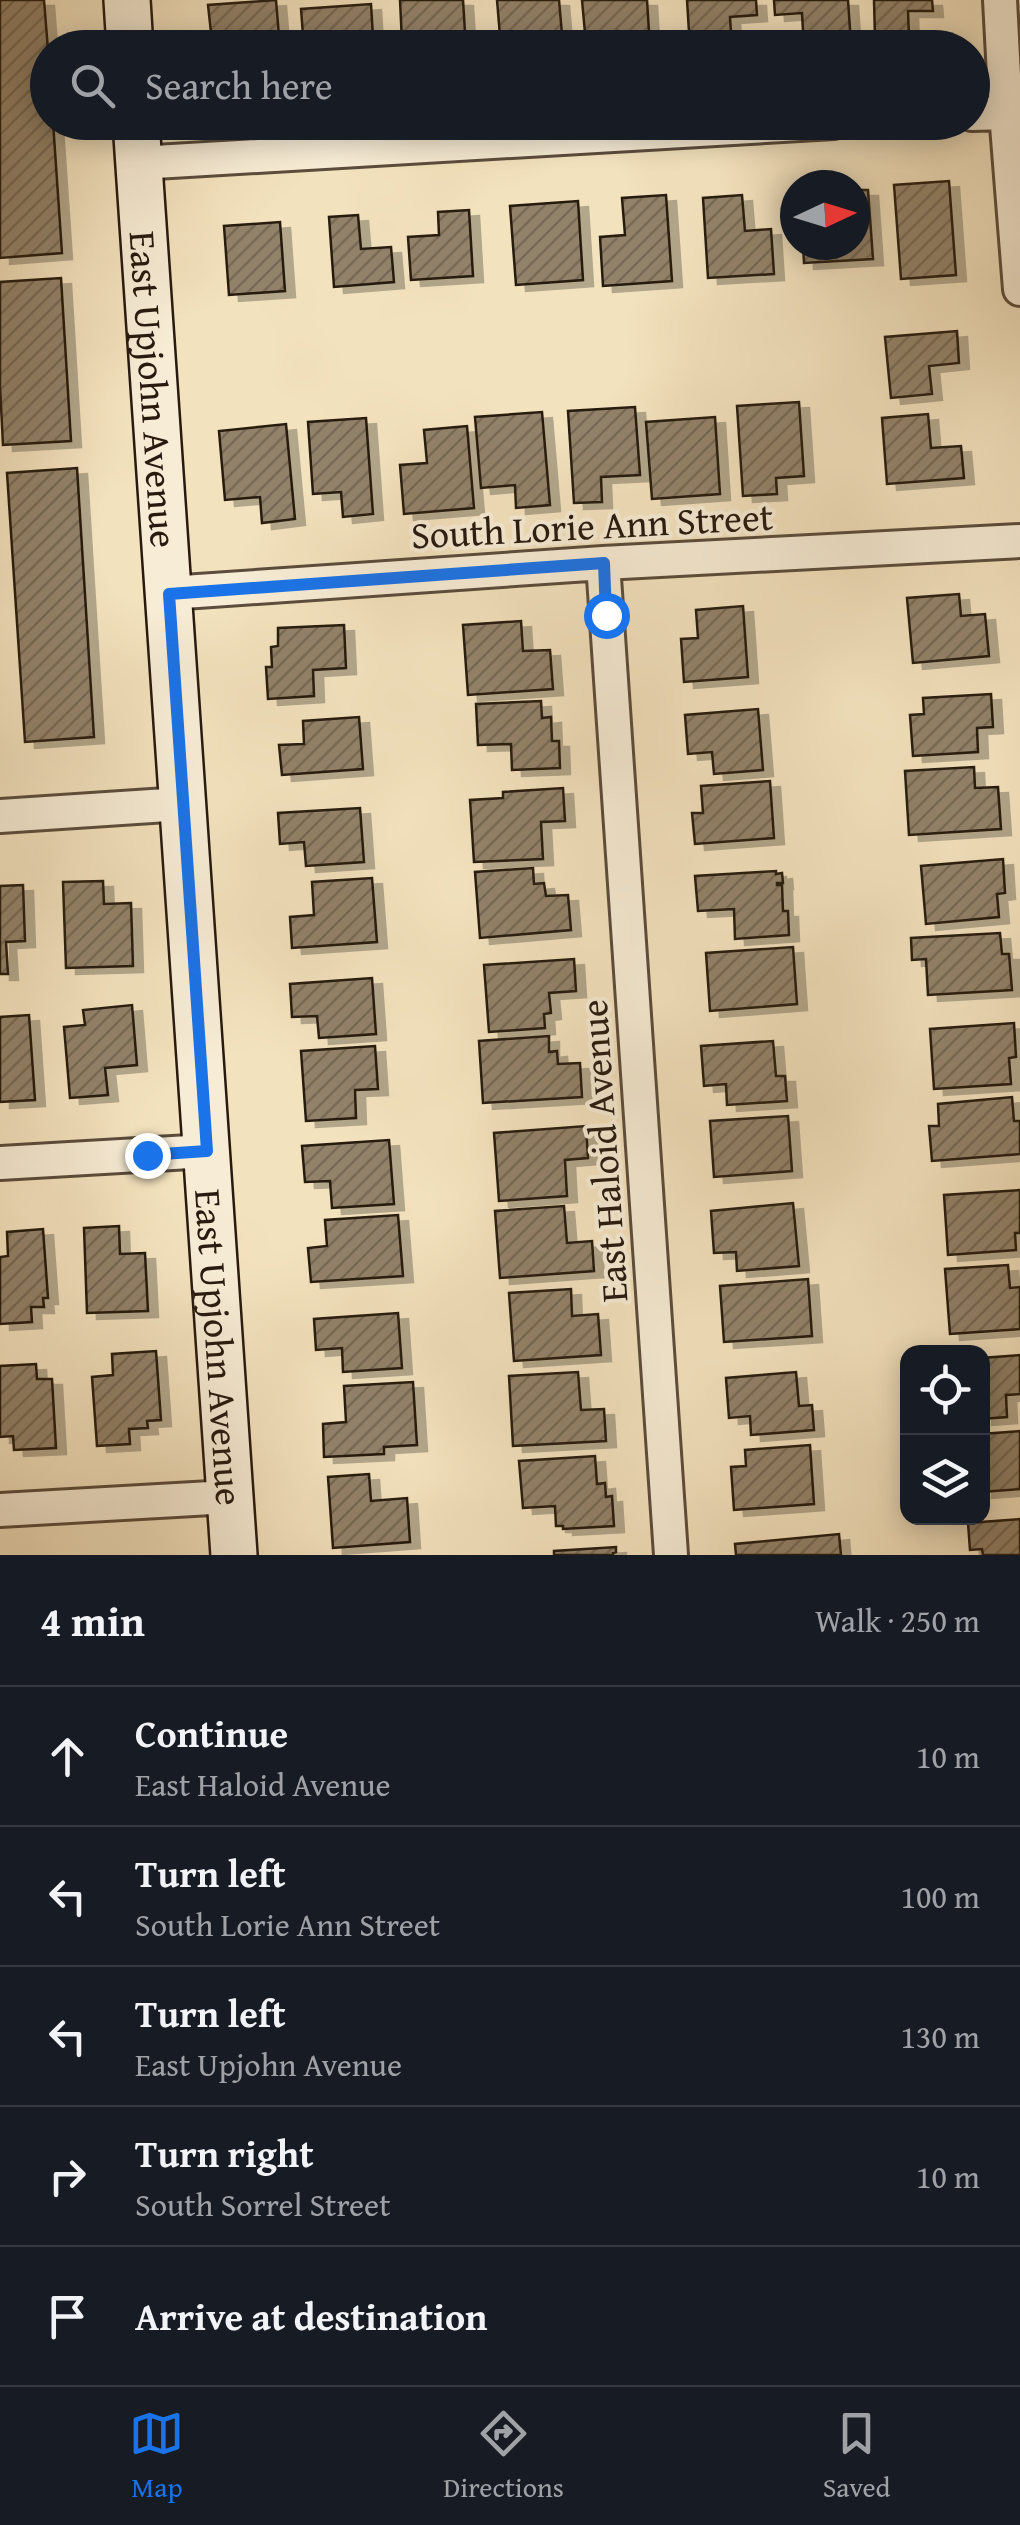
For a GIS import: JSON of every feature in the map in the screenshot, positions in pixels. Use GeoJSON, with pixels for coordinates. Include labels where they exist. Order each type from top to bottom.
{"type":"FeatureCollection","features":[{"type":"Feature","properties":{"kind":"street"},"geometry":{"type":"LineString","coordinates":[[127,0],[129,30]]}},
{"type":"Feature","properties":{"kind":"street"},"geometry":{"type":"LineString","coordinates":[[1000,0],[1020,289]]}},
{"type":"Feature","properties":{"kind":"street"},"geometry":{"type":"LineString","coordinates":[[990,113],[1006,112]]}},
{"type":"Feature","properties":{"kind":"street"},"geometry":{"type":"LineString","coordinates":[[137,143],[237,140]]}},
{"type":"Feature","properties":{"kind":"street","name":"East Upjohn Avenue"},"geometry":{"type":"LineString","coordinates":[[137,143],[234,1555]]}},
{"type":"Feature","properties":{"kind":"street","name":"South Lorie Ann Street"},"geometry":{"type":"LineString","coordinates":[[169,594],[604,563],[1020,541]]}},
{"type":"Feature","properties":{"kind":"street","name":"East Haloid Avenue"},"geometry":{"type":"LineString","coordinates":[[604,563],[672,1555]]}},
{"type":"Feature","properties":{"kind":"street"},"geometry":{"type":"LineString","coordinates":[[0,816],[182,804]]}},
{"type":"Feature","properties":{"kind":"street"},"geometry":{"type":"LineString","coordinates":[[0,1163],[207,1151]]}},
{"type":"Feature","properties":{"kind":"street"},"geometry":{"type":"LineString","coordinates":[[0,1510],[229,1497]]}},
{"type":"Feature","properties":{"kind":"building"},"geometry":{"type":"Polygon","coordinates":[[[0,0],[44,0],[46,30],[30,30],[30,140],[54,140],[62,253],[0,258],[0,0]]]}},
{"type":"Feature","properties":{"kind":"building"},"geometry":{"type":"Polygon","coordinates":[[[276,0],[278,30],[211,30],[208,5],[276,0]]]}},
{"type":"Feature","properties":{"kind":"building"},"geometry":{"type":"Polygon","coordinates":[[[400,0],[463,0],[465,30],[401,30],[400,0]]]}},
{"type":"Feature","properties":{"kind":"building"},"geometry":{"type":"Polygon","coordinates":[[[497,0],[559,0],[562,30],[500,30],[497,0]]]}},
{"type":"Feature","properties":{"kind":"building"},"geometry":{"type":"Polygon","coordinates":[[[582,0],[647,0],[649,30],[585,30],[582,0]]]}},
{"type":"Feature","properties":{"kind":"building"},"geometry":{"type":"Polygon","coordinates":[[[687,0],[756,0],[757,15],[730,17],[731,30],[689,30],[687,0]]]}},
{"type":"Feature","properties":{"kind":"building"},"geometry":{"type":"Polygon","coordinates":[[[774,0],[848,0],[850,30],[803,30],[802,13],[775,15],[774,0]]]}},
{"type":"Feature","properties":{"kind":"building"},"geometry":{"type":"Polygon","coordinates":[[[874,0],[932,0],[933,11],[908,11],[909,30],[875,30],[874,0]]]}},
{"type":"Feature","properties":{"kind":"building"},"geometry":{"type":"Polygon","coordinates":[[[371,4],[373,30],[303,30],[301,9],[371,4]]]}},
{"type":"Feature","properties":{"kind":"building"},"geometry":{"type":"Polygon","coordinates":[[[949,181],[956,275],[901,279],[894,185],[949,181]]]}},
{"type":"Feature","properties":{"kind":"building"},"geometry":{"type":"Polygon","coordinates":[[[666,195],[672,281],[603,286],[600,237],[625,235],[622,198],[666,195]]]}},
{"type":"Feature","properties":{"kind":"building"},"geometry":{"type":"Polygon","coordinates":[[[742,195],[745,231],[771,229],[774,274],[708,278],[703,198],[742,195]]]}},
{"type":"Feature","properties":{"kind":"building"},"geometry":{"type":"Polygon","coordinates":[[[578,201],[583,280],[516,285],[510,206],[578,201]]]}},
{"type":"Feature","properties":{"kind":"building"},"geometry":{"type":"Polygon","coordinates":[[[469,210],[473,276],[411,280],[408,237],[439,235],[438,212],[469,210]]]}},
{"type":"Feature","properties":{"kind":"building"},"geometry":{"type":"Polygon","coordinates":[[[358,215],[361,249],[391,247],[394,282],[334,287],[329,217],[358,215]]]}},
{"type":"Feature","properties":{"kind":"building"},"geometry":{"type":"Polygon","coordinates":[[[280,222],[285,291],[229,295],[224,226],[280,222]]]}},
{"type":"Feature","properties":{"kind":"building"},"geometry":{"type":"Polygon","coordinates":[[[804,260],[856,260],[804,263],[804,260]]]}},
{"type":"Feature","properties":{"kind":"building"},"geometry":{"type":"Polygon","coordinates":[[[61,278],[71,441],[3,445],[0,282],[61,278]]]}},
{"type":"Feature","properties":{"kind":"building"},"geometry":{"type":"Polygon","coordinates":[[[957,331],[959,363],[929,366],[932,394],[891,398],[885,337],[957,331]]]}},
{"type":"Feature","properties":{"kind":"building"},"geometry":{"type":"Polygon","coordinates":[[[799,402],[804,476],[776,478],[777,494],[743,496],[737,406],[799,402]]]}},
{"type":"Feature","properties":{"kind":"building"},"geometry":{"type":"Polygon","coordinates":[[[635,407],[640,475],[601,477],[602,502],[574,503],[568,411],[635,407]]]}},
{"type":"Feature","properties":{"kind":"building"},"geometry":{"type":"Polygon","coordinates":[[[542,412],[550,505],[516,508],[515,485],[481,488],[475,417],[542,412]]]}},
{"type":"Feature","properties":{"kind":"building"},"geometry":{"type":"Polygon","coordinates":[[[928,414],[931,448],[961,446],[964,478],[887,484],[882,418],[928,414]]]}},
{"type":"Feature","properties":{"kind":"building"},"geometry":{"type":"Polygon","coordinates":[[[715,417],[720,494],[652,499],[646,422],[715,417]]]}},
{"type":"Feature","properties":{"kind":"building"},"geometry":{"type":"Polygon","coordinates":[[[366,418],[373,514],[343,517],[341,492],[313,494],[308,422],[366,418]]]}},
{"type":"Feature","properties":{"kind":"building"},"geometry":{"type":"Polygon","coordinates":[[[286,424],[295,519],[262,523],[260,497],[225,500],[219,431],[286,424]]]}},
{"type":"Feature","properties":{"kind":"building"},"geometry":{"type":"Polygon","coordinates":[[[467,426],[474,508],[404,514],[400,465],[427,463],[424,430],[467,426]]]}},
{"type":"Feature","properties":{"kind":"building"},"geometry":{"type":"Polygon","coordinates":[[[77,468],[94,737],[25,742],[7,473],[77,468]]]}},
{"type":"Feature","properties":{"kind":"building"},"geometry":{"type":"Polygon","coordinates":[[[959,594],[961,616],[985,614],[989,656],[913,663],[907,598],[959,594]]]}},
{"type":"Feature","properties":{"kind":"building"},"geometry":{"type":"Polygon","coordinates":[[[743,606],[748,677],[684,682],[681,639],[698,638],[696,610],[743,606]]]}},
{"type":"Feature","properties":{"kind":"building"},"geometry":{"type":"Polygon","coordinates":[[[521,621],[523,651],[550,650],[553,689],[468,695],[463,625],[521,621]]]}},
{"type":"Feature","properties":{"kind":"building"},"geometry":{"type":"Polygon","coordinates":[[[344,625],[346,668],[313,670],[314,696],[268,699],[266,667],[272,667],[271,647],[278,646],[278,628],[344,625]]]}},
{"type":"Feature","properties":{"kind":"building"},"geometry":{"type":"Polygon","coordinates":[[[991,694],[993,727],[977,728],[978,752],[913,756],[910,715],[924,714],[923,698],[991,694]]]}},
{"type":"Feature","properties":{"kind":"building"},"geometry":{"type":"Polygon","coordinates":[[[541,701],[542,718],[551,717],[552,741],[559,741],[560,768],[512,770],[511,744],[478,745],[476,704],[541,701]]]}},
{"type":"Feature","properties":{"kind":"building"},"geometry":{"type":"Polygon","coordinates":[[[758,709],[763,770],[714,774],[712,752],[688,754],[685,715],[758,709]]]}},
{"type":"Feature","properties":{"kind":"building"},"geometry":{"type":"Polygon","coordinates":[[[359,717],[363,769],[282,775],[279,745],[304,744],[303,721],[359,717]]]}},
{"type":"Feature","properties":{"kind":"building"},"geometry":{"type":"Polygon","coordinates":[[[974,767],[975,788],[998,787],[1001,829],[909,835],[905,771],[974,767]]]}},
{"type":"Feature","properties":{"kind":"building"},"geometry":{"type":"Polygon","coordinates":[[[770,781],[774,838],[695,844],[692,813],[703,813],[701,786],[770,781]]]}},
{"type":"Feature","properties":{"kind":"building"},"geometry":{"type":"Polygon","coordinates":[[[563,788],[565,821],[541,822],[543,859],[474,862],[470,800],[503,798],[503,792],[563,788]]]}},
{"type":"Feature","properties":{"kind":"building"},"geometry":{"type":"Polygon","coordinates":[[[360,808],[364,862],[306,866],[304,842],[280,844],[278,813],[360,808]]]}},
{"type":"Feature","properties":{"kind":"building"},"geometry":{"type":"Polygon","coordinates":[[[1003,859],[1005,893],[997,894],[999,917],[926,924],[921,866],[1003,859]]]}},
{"type":"Feature","properties":{"kind":"building"},"geometry":{"type":"Polygon","coordinates":[[[533,868],[534,884],[544,883],[546,896],[568,895],[571,930],[480,938],[475,872],[533,868]]]}},
{"type":"Feature","properties":{"kind":"building"},"geometry":{"type":"Polygon","coordinates":[[[782,873],[783,883],[777,885],[782,885],[789,935],[735,939],[734,909],[698,911],[695,876],[782,873]]]}},
{"type":"Feature","properties":{"kind":"building"},"geometry":{"type":"Polygon","coordinates":[[[372,878],[377,942],[292,948],[290,917],[314,915],[312,882],[372,878]]]}},
{"type":"Feature","properties":{"kind":"building"},"geometry":{"type":"Polygon","coordinates":[[[103,881],[104,904],[131,903],[133,966],[66,968],[63,882],[103,881]]]}},
{"type":"Feature","properties":{"kind":"building"},"geometry":{"type":"Polygon","coordinates":[[[23,885],[25,941],[6,942],[8,974],[0,974],[0,886],[23,885]]]}},
{"type":"Feature","properties":{"kind":"building"},"geometry":{"type":"Polygon","coordinates":[[[1000,933],[1002,954],[1009,954],[1012,990],[928,995],[926,959],[912,960],[911,938],[1000,933]]]}},
{"type":"Feature","properties":{"kind":"building"},"geometry":{"type":"Polygon","coordinates":[[[793,947],[797,1004],[710,1011],[706,953],[793,947]]]}},
{"type":"Feature","properties":{"kind":"building"},"geometry":{"type":"Polygon","coordinates":[[[574,959],[576,991],[549,993],[551,1013],[544,1014],[545,1028],[489,1032],[484,965],[574,959]]]}},
{"type":"Feature","properties":{"kind":"building"},"geometry":{"type":"Polygon","coordinates":[[[372,978],[376,1034],[319,1038],[317,1016],[292,1017],[290,984],[372,978]]]}},
{"type":"Feature","properties":{"kind":"building"},"geometry":{"type":"Polygon","coordinates":[[[132,1005],[137,1065],[105,1068],[108,1095],[70,1098],[64,1027],[85,1025],[83,1010],[132,1005]]]}},
{"type":"Feature","properties":{"kind":"building"},"geometry":{"type":"Polygon","coordinates":[[[29,1015],[35,1100],[0,1102],[0,1017],[29,1015]]]}},
{"type":"Feature","properties":{"kind":"building"},"geometry":{"type":"Polygon","coordinates":[[[1014,1023],[1016,1057],[1009,1058],[1011,1084],[934,1089],[930,1029],[1014,1023]]]}},
{"type":"Feature","properties":{"kind":"building"},"geometry":{"type":"Polygon","coordinates":[[[549,1036],[549,1052],[557,1051],[558,1064],[580,1063],[582,1097],[483,1103],[479,1041],[549,1036]]]}},
{"type":"Feature","properties":{"kind":"building"},"geometry":{"type":"Polygon","coordinates":[[[773,1041],[776,1076],[785,1076],[787,1101],[727,1105],[726,1084],[704,1086],[701,1046],[773,1041]]]}},
{"type":"Feature","properties":{"kind":"building"},"geometry":{"type":"Polygon","coordinates":[[[375,1046],[378,1089],[355,1090],[356,1118],[306,1121],[301,1051],[375,1046]]]}},
{"type":"Feature","properties":{"kind":"building"},"geometry":{"type":"Polygon","coordinates":[[[1012,1097],[1014,1121],[1020,1121],[1020,1154],[932,1161],[929,1126],[939,1126],[938,1104],[1012,1097]]]}},
{"type":"Feature","properties":{"kind":"building"},"geometry":{"type":"Polygon","coordinates":[[[788,1116],[792,1171],[714,1177],[710,1121],[788,1116]]]}},
{"type":"Feature","properties":{"kind":"building"},"geometry":{"type":"Polygon","coordinates":[[[586,1126],[588,1158],[565,1160],[567,1196],[499,1201],[494,1133],[586,1126]]]}},
{"type":"Feature","properties":{"kind":"building"},"geometry":{"type":"Polygon","coordinates":[[[389,1140],[394,1204],[332,1208],[330,1181],[305,1182],[302,1146],[389,1140]]]}},
{"type":"Feature","properties":{"kind":"building"},"geometry":{"type":"Polygon","coordinates":[[[1020,1190],[1016,1250],[948,1255],[944,1195],[1020,1190]]]}},
{"type":"Feature","properties":{"kind":"building"},"geometry":{"type":"Polygon","coordinates":[[[793,1203],[799,1266],[737,1271],[736,1252],[714,1253],[711,1211],[793,1203]]]}},
{"type":"Feature","properties":{"kind":"building"},"geometry":{"type":"Polygon","coordinates":[[[564,1206],[567,1243],[592,1241],[594,1271],[500,1278],[495,1211],[564,1206]]]}},
{"type":"Feature","properties":{"kind":"building"},"geometry":{"type":"Polygon","coordinates":[[[398,1215],[403,1276],[311,1282],[308,1248],[327,1246],[325,1220],[398,1215]]]}},
{"type":"Feature","properties":{"kind":"building"},"geometry":{"type":"Polygon","coordinates":[[[119,1226],[120,1254],[145,1253],[148,1311],[87,1313],[84,1228],[119,1226]]]}},
{"type":"Feature","properties":{"kind":"building"},"geometry":{"type":"Polygon","coordinates":[[[43,1229],[48,1298],[43,1298],[44,1307],[31,1307],[32,1322],[0,1324],[0,1257],[8,1256],[7,1232],[43,1229]]]}},
{"type":"Feature","properties":{"kind":"building"},"geometry":{"type":"Polygon","coordinates":[[[1008,1265],[1010,1288],[1020,1287],[1020,1329],[950,1334],[945,1269],[1008,1265]]]}},
{"type":"Feature","properties":{"kind":"building"},"geometry":{"type":"Polygon","coordinates":[[[808,1279],[812,1336],[724,1342],[720,1286],[808,1279]]]}},
{"type":"Feature","properties":{"kind":"building"},"geometry":{"type":"Polygon","coordinates":[[[571,1289],[572,1316],[598,1314],[601,1355],[514,1361],[509,1293],[571,1289]]]}},
{"type":"Feature","properties":{"kind":"building"},"geometry":{"type":"Polygon","coordinates":[[[398,1313],[402,1368],[343,1372],[342,1348],[316,1350],[314,1319],[398,1313]]]}},
{"type":"Feature","properties":{"kind":"building"},"geometry":{"type":"Polygon","coordinates":[[[156,1351],[161,1420],[147,1421],[148,1428],[129,1429],[130,1444],[97,1446],[92,1377],[113,1375],[112,1354],[156,1351]]]}},
{"type":"Feature","properties":{"kind":"building"},"geometry":{"type":"Polygon","coordinates":[[[1020,1355],[1020,1394],[1006,1395],[1007,1417],[990,1418],[990,1357],[1020,1355]]]}},
{"type":"Feature","properties":{"kind":"building"},"geometry":{"type":"Polygon","coordinates":[[[36,1364],[37,1379],[52,1379],[56,1448],[14,1450],[13,1436],[0,1437],[0,1366],[36,1364]]]}},
{"type":"Feature","properties":{"kind":"building"},"geometry":{"type":"Polygon","coordinates":[[[578,1372],[581,1410],[604,1409],[606,1441],[513,1446],[509,1376],[578,1372]]]}},
{"type":"Feature","properties":{"kind":"building"},"geometry":{"type":"Polygon","coordinates":[[[796,1372],[799,1406],[812,1405],[814,1430],[751,1435],[750,1416],[729,1418],[726,1378],[796,1372]]]}},
{"type":"Feature","properties":{"kind":"building"},"geometry":{"type":"Polygon","coordinates":[[[413,1382],[417,1445],[384,1447],[384,1454],[324,1457],[323,1424],[346,1422],[344,1386],[413,1382]]]}},
{"type":"Feature","properties":{"kind":"building"},"geometry":{"type":"Polygon","coordinates":[[[1020,1431],[1020,1489],[990,1491],[990,1433],[1020,1431]]]}},
{"type":"Feature","properties":{"kind":"building"},"geometry":{"type":"Polygon","coordinates":[[[810,1445],[814,1504],[734,1510],[731,1467],[746,1466],[745,1450],[810,1445]]]}},
{"type":"Feature","properties":{"kind":"building"},"geometry":{"type":"Polygon","coordinates":[[[595,1456],[597,1484],[605,1483],[606,1497],[612,1496],[614,1526],[563,1529],[556,1526],[555,1506],[523,1508],[519,1461],[595,1456]]]}},
{"type":"Feature","properties":{"kind":"building"},"geometry":{"type":"Polygon","coordinates":[[[369,1474],[371,1501],[407,1498],[410,1542],[333,1548],[328,1477],[369,1474]]]}},
{"type":"Feature","properties":{"kind":"building"},"geometry":{"type":"Polygon","coordinates":[[[1020,1519],[1020,1555],[983,1555],[982,1549],[970,1550],[968,1525],[990,1525],[990,1521],[1020,1519]]]}},
{"type":"Feature","properties":{"kind":"building"},"geometry":{"type":"Polygon","coordinates":[[[839,1534],[841,1555],[736,1555],[735,1544],[839,1534]]]}},
{"type":"Feature","properties":{"kind":"building"},"geometry":{"type":"Polygon","coordinates":[[[616,1547],[613,1555],[554,1555],[554,1551],[616,1547]]]}},
{"type":"Feature","properties":{"kind":"route"},"geometry":{"type":"LineString","coordinates":[[147,1155],[207,1151],[169,594],[604,563],[606,615]]}}]}
